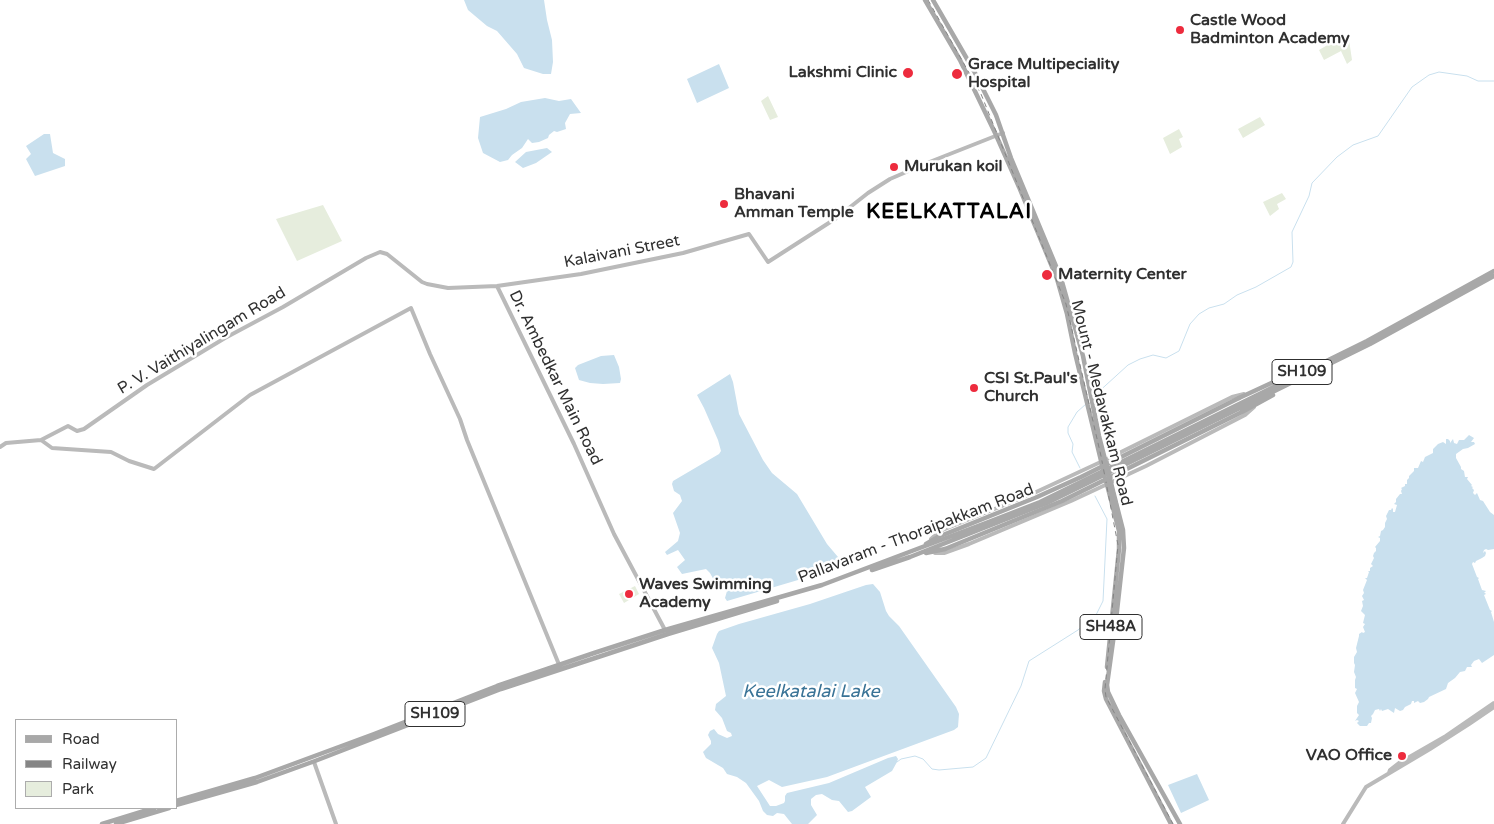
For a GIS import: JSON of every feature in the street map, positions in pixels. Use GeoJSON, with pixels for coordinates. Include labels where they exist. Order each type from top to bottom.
{"type":"FeatureCollection","features":[{"type":"Feature","properties":{"kind":"main road","name":"Mount - Medavakkam Road"},"geometry":{"type":"LineString","coordinates":[[925,0],[962,65],[996,135],[1020,187],[1056,279],[1067,314],[1075,353],[1088,393],[1103,461]]}},
{"type":"Feature","properties":{"kind":"main road","name":"Mount - Medavakkam Road"},"geometry":{"type":"LineString","coordinates":[[933,0],[974,71],[996,114],[1011,158],[1061,278],[1083,356],[1088,393]]}},
{"type":"Feature","properties":{"kind":"main road","name":"Pallavaram - Thoraipakkam Road"},"geometry":{"type":"LineString","coordinates":[[178,800],[256,778],[497,686],[854,575],[1047,503],[1298,374],[1367,341],[1494,271]]}},
{"type":"Feature","properties":{"kind":"main road","name":"Pallavaram - Thoraipakkam Road"},"geometry":{"type":"LineString","coordinates":[[1106,472],[1370,344],[1494,276]]}},
{"type":"Feature","properties":{"kind":"main road"},"geometry":{"type":"LineString","coordinates":[[913,553],[938,537],[1037,497],[1253,391],[1280,379],[1298,374]]}},
{"type":"Feature","properties":{"kind":"main road"},"geometry":{"type":"LineString","coordinates":[[913,553],[945,549],[1062,501],[1242,412],[1295,381]]}},
{"type":"Feature","properties":{"kind":"main road","name":"SH48A"},"geometry":{"type":"LineString","coordinates":[[1103,461],[1121,522],[1124,548],[1107,685],[1108,692],[1118,716],[1180,824]]}},
{"type":"Feature","properties":{"kind":"main road","name":"Mount - Medavakkam Road"},"geometry":{"type":"LineString","coordinates":[[1109,483],[1119,531],[1119,549],[1104,695],[1171,824]]}},
{"type":"Feature","properties":{"kind":"main road","name":"Pallavaram - Thoraipakkam Road"},"geometry":{"type":"LineString","coordinates":[[178,804],[256,782],[314,762],[501,689],[665,630],[845,578]]}},
{"type":"Feature","properties":{"kind":"main road"},"geometry":{"type":"LineString","coordinates":[[102,824],[151,809]]}},
{"type":"Feature","properties":{"kind":"main road"},"geometry":{"type":"LineString","coordinates":[[116,824],[165,809]]}},
{"type":"Feature","properties":{"kind":"street"},"geometry":{"type":"LineString","coordinates":[[996,135],[1003,133]]}},
{"type":"Feature","properties":{"kind":"street","name":"Kalaivani Street"},"geometry":{"type":"LineString","coordinates":[[387,254],[427,284],[448,288],[498,286],[581,274],[683,254],[749,234],[768,262],[835,219],[868,193],[890,179],[996,135]]}},
{"type":"Feature","properties":{"kind":"street","name":"P. V. Vaithiyalingam Road"},"geometry":{"type":"LineString","coordinates":[[0,447],[6,443],[41,440],[68,426],[77,431],[84,429],[148,385],[225,338],[289,304],[366,258],[380,252],[387,254]]}},
{"type":"Feature","properties":{"kind":"street","name":"Dr. Ambedkar Main Road"},"geometry":{"type":"LineString","coordinates":[[498,286],[591,481],[614,534],[665,630]]}},
{"type":"Feature","properties":{"kind":"street"},"geometry":{"type":"LineString","coordinates":[[41,440],[52,448],[111,452],[129,461],[154,468],[246,398],[411,308],[460,418],[467,440],[560,667]]}},
{"type":"Feature","properties":{"kind":"street"},"geometry":{"type":"LineString","coordinates":[[926,544],[940,531],[1034,493],[1232,397],[1253,391]]}},
{"type":"Feature","properties":{"kind":"street"},"geometry":{"type":"LineString","coordinates":[[927,552],[944,553],[1041,514],[1109,483],[1245,415],[1261,401]]}},
{"type":"Feature","properties":{"kind":"street"},"geometry":{"type":"LineString","coordinates":[[1343,824],[1366,787],[1389,773],[1390,770],[1399,764],[1443,739],[1494,705]]}},
{"type":"Feature","properties":{"kind":"street"},"geometry":{"type":"LineString","coordinates":[[314,762],[336,824]]}},
{"type":"Feature","properties":{"kind":"green space"},"geometry":{"type":"Polygon","coordinates":[[[1348,33],[1352,60],[1347,64],[1341,51],[1324,60],[1319,50],[1348,33]]]}},
{"type":"Feature","properties":{"kind":"green space"},"geometry":{"type":"Polygon","coordinates":[[[768,96],[778,117],[770,120],[761,101],[768,96]]]}},
{"type":"Feature","properties":{"kind":"green space"},"geometry":{"type":"Polygon","coordinates":[[[1260,117],[1265,125],[1243,138],[1238,129],[1260,117]]]}},
{"type":"Feature","properties":{"kind":"green space"},"geometry":{"type":"Polygon","coordinates":[[[1179,129],[1183,137],[1179,139],[1182,147],[1170,154],[1163,138],[1179,129]]]}},
{"type":"Feature","properties":{"kind":"green space"},"geometry":{"type":"Polygon","coordinates":[[[1282,193],[1286,199],[1277,204],[1279,209],[1270,216],[1263,202],[1282,193]]]}},
{"type":"Feature","properties":{"kind":"green space"},"geometry":{"type":"Polygon","coordinates":[[[323,205],[342,241],[297,261],[276,219],[323,205]]]}},
{"type":"Feature","properties":{"kind":"green space","name":"Waves Swimming Academy"},"geometry":{"type":"Polygon","coordinates":[[[635,586],[639,594],[624,603],[619,594],[635,586]]]}},
{"type":"Feature","properties":{"kind":"water"},"geometry":{"type":"Polygon","coordinates":[[[464,0],[544,0],[552,40],[553,62],[551,74],[543,74],[524,68],[517,54],[497,31],[487,26],[468,10],[464,0]]]}},
{"type":"Feature","properties":{"kind":"water"},"geometry":{"type":"Polygon","coordinates":[[[719,64],[729,88],[697,103],[687,79],[719,64]]]}},
{"type":"Feature","properties":{"kind":"water"},"geometry":{"type":"Polygon","coordinates":[[[545,98],[559,101],[571,99],[581,113],[570,114],[565,123],[566,129],[554,131],[548,138],[532,143],[528,139],[522,148],[508,160],[500,162],[483,153],[478,138],[480,117],[521,102],[545,98]]]}},
{"type":"Feature","properties":{"kind":"water"},"geometry":{"type":"Polygon","coordinates":[[[44,134],[50,134],[53,153],[65,159],[65,166],[35,176],[26,159],[31,154],[26,146],[44,134]]]}},
{"type":"Feature","properties":{"kind":"water"},"geometry":{"type":"Polygon","coordinates":[[[547,148],[552,152],[536,163],[523,168],[515,162],[526,152],[547,148]]]}},
{"type":"Feature","properties":{"kind":"water"},"geometry":{"type":"Polygon","coordinates":[[[614,355],[619,367],[620,383],[603,384],[579,380],[575,368],[578,365],[601,356],[614,355]]]}},
{"type":"Feature","properties":{"kind":"water"},"geometry":{"type":"Polygon","coordinates":[[[730,374],[739,414],[763,460],[772,473],[797,494],[827,544],[838,557],[842,567],[727,601],[725,598],[727,591],[716,584],[706,569],[682,574],[677,567],[685,560],[678,550],[667,555],[665,552],[678,541],[680,533],[673,513],[682,501],[680,495],[674,491],[673,481],[721,451],[718,440],[697,395],[730,374]]]}},
{"type":"Feature","properties":{"kind":"water"},"geometry":{"type":"Polygon","coordinates":[[[1469,435],[1474,438],[1471,442],[1475,444],[1456,454],[1456,458],[1461,469],[1464,471],[1465,477],[1468,477],[1467,479],[1473,487],[1473,493],[1475,495],[1477,493],[1480,500],[1483,501],[1494,515],[1494,549],[1484,550],[1485,556],[1472,564],[1479,578],[1482,590],[1486,591],[1484,595],[1492,611],[1494,655],[1482,663],[1479,659],[1474,661],[1471,665],[1472,667],[1467,667],[1465,671],[1460,672],[1448,683],[1446,689],[1429,697],[1424,702],[1420,703],[1418,701],[1414,703],[1412,701],[1403,710],[1400,711],[1395,708],[1394,713],[1388,709],[1382,711],[1381,709],[1380,711],[1379,709],[1375,710],[1371,716],[1371,723],[1367,726],[1360,726],[1357,723],[1359,721],[1355,721],[1359,715],[1357,713],[1357,706],[1359,702],[1355,693],[1357,689],[1355,688],[1354,657],[1357,652],[1359,634],[1365,632],[1363,627],[1365,624],[1363,623],[1365,615],[1361,611],[1362,601],[1364,600],[1362,596],[1367,580],[1365,578],[1367,578],[1368,571],[1373,566],[1371,564],[1376,551],[1375,547],[1380,541],[1378,537],[1385,527],[1386,516],[1389,510],[1392,508],[1393,512],[1395,512],[1397,505],[1394,504],[1396,499],[1402,494],[1401,488],[1407,484],[1407,480],[1414,471],[1414,468],[1418,468],[1425,457],[1433,453],[1433,449],[1438,444],[1443,442],[1446,444],[1446,439],[1450,443],[1453,439],[1454,443],[1457,444],[1459,440],[1464,440],[1469,435]]]}},
{"type":"Feature","properties":{"kind":"water","name":"Keelkatalai Lake"},"geometry":{"type":"Polygon","coordinates":[[[873,584],[880,592],[889,616],[899,626],[956,707],[959,714],[958,727],[827,777],[782,787],[769,780],[757,786],[770,806],[776,806],[784,803],[787,793],[829,783],[896,756],[898,759],[892,771],[865,787],[871,797],[852,811],[848,812],[839,801],[832,800],[822,794],[816,795],[811,799],[811,805],[817,815],[808,824],[792,824],[784,814],[767,815],[746,783],[737,777],[727,774],[723,768],[706,758],[703,752],[711,744],[708,735],[710,731],[714,729],[718,734],[727,738],[732,736],[715,710],[716,704],[726,696],[719,663],[712,648],[717,634],[719,631],[739,624],[873,584]]]}},
{"type":"Feature","properties":{"kind":"water"},"geometry":{"type":"Polygon","coordinates":[[[1197,774],[1209,800],[1181,813],[1168,785],[1197,774]]]}},
{"type":"Feature","properties":{"kind":"waterway"},"geometry":{"type":"LineString","coordinates":[[1094,396],[1128,365],[1153,355],[1166,358],[1179,351],[1190,324],[1199,314],[1209,308],[1224,304],[1237,295],[1256,287],[1291,267],[1293,262],[1292,232],[1309,196],[1312,183],[1337,157],[1353,145],[1378,136],[1412,87],[1429,75],[1439,72],[1467,76],[1478,81],[1494,81]]}},
{"type":"Feature","properties":{"kind":"waterway"},"geometry":{"type":"LineString","coordinates":[[1080,468],[1072,452],[1073,444],[1068,433],[1068,427],[1077,412],[1086,404]]}},
{"type":"Feature","properties":{"kind":"waterway"},"geometry":{"type":"LineString","coordinates":[[897,762],[901,759],[915,756],[923,759],[932,769],[939,770],[973,767],[986,758],[1021,686],[1029,661],[1078,630],[1096,615],[1103,601],[1107,519],[1095,496]]}},
{"type":"Feature","properties":{"kind":"railway"},"geometry":{"type":"LineString","coordinates":[[928,0],[981,94],[1066,304],[1101,456],[1118,545],[1105,689],[1106,697],[1173,824]]}},
{"type":"Feature","properties":{"kind":"place","name":"Castle Wood Badminton Academy"},"geometry":{"type":"Point","coordinates":[1180,30]}},
{"type":"Feature","properties":{"kind":"place","name":"Lakshmi Clinic"},"geometry":{"type":"Point","coordinates":[908,73]}},
{"type":"Feature","properties":{"kind":"place","name":"Grace Multipeciality Hospital"},"geometry":{"type":"Point","coordinates":[957,74]}},
{"type":"Feature","properties":{"kind":"place","name":"Murukan koil"},"geometry":{"type":"Point","coordinates":[894,167]}},
{"type":"Feature","properties":{"kind":"place","name":"Bhavani Amman Temple"},"geometry":{"type":"Point","coordinates":[724,204]}},
{"type":"Feature","properties":{"kind":"place","name":"Maternity Center"},"geometry":{"type":"Point","coordinates":[1047,275]}},
{"type":"Feature","properties":{"kind":"place","name":"CSI St.Paul's Church"},"geometry":{"type":"Point","coordinates":[974,388]}},
{"type":"Feature","properties":{"kind":"place","name":"Waves Swimming Academy"},"geometry":{"type":"Point","coordinates":[629,594]}},
{"type":"Feature","properties":{"kind":"place","name":"VAO Office"},"geometry":{"type":"Point","coordinates":[1402,756]}},
{"type":"Feature","properties":{"kind":"district","name":"KEELKATTALAI"},"geometry":{"type":"Point","coordinates":[949,212]}}]}
